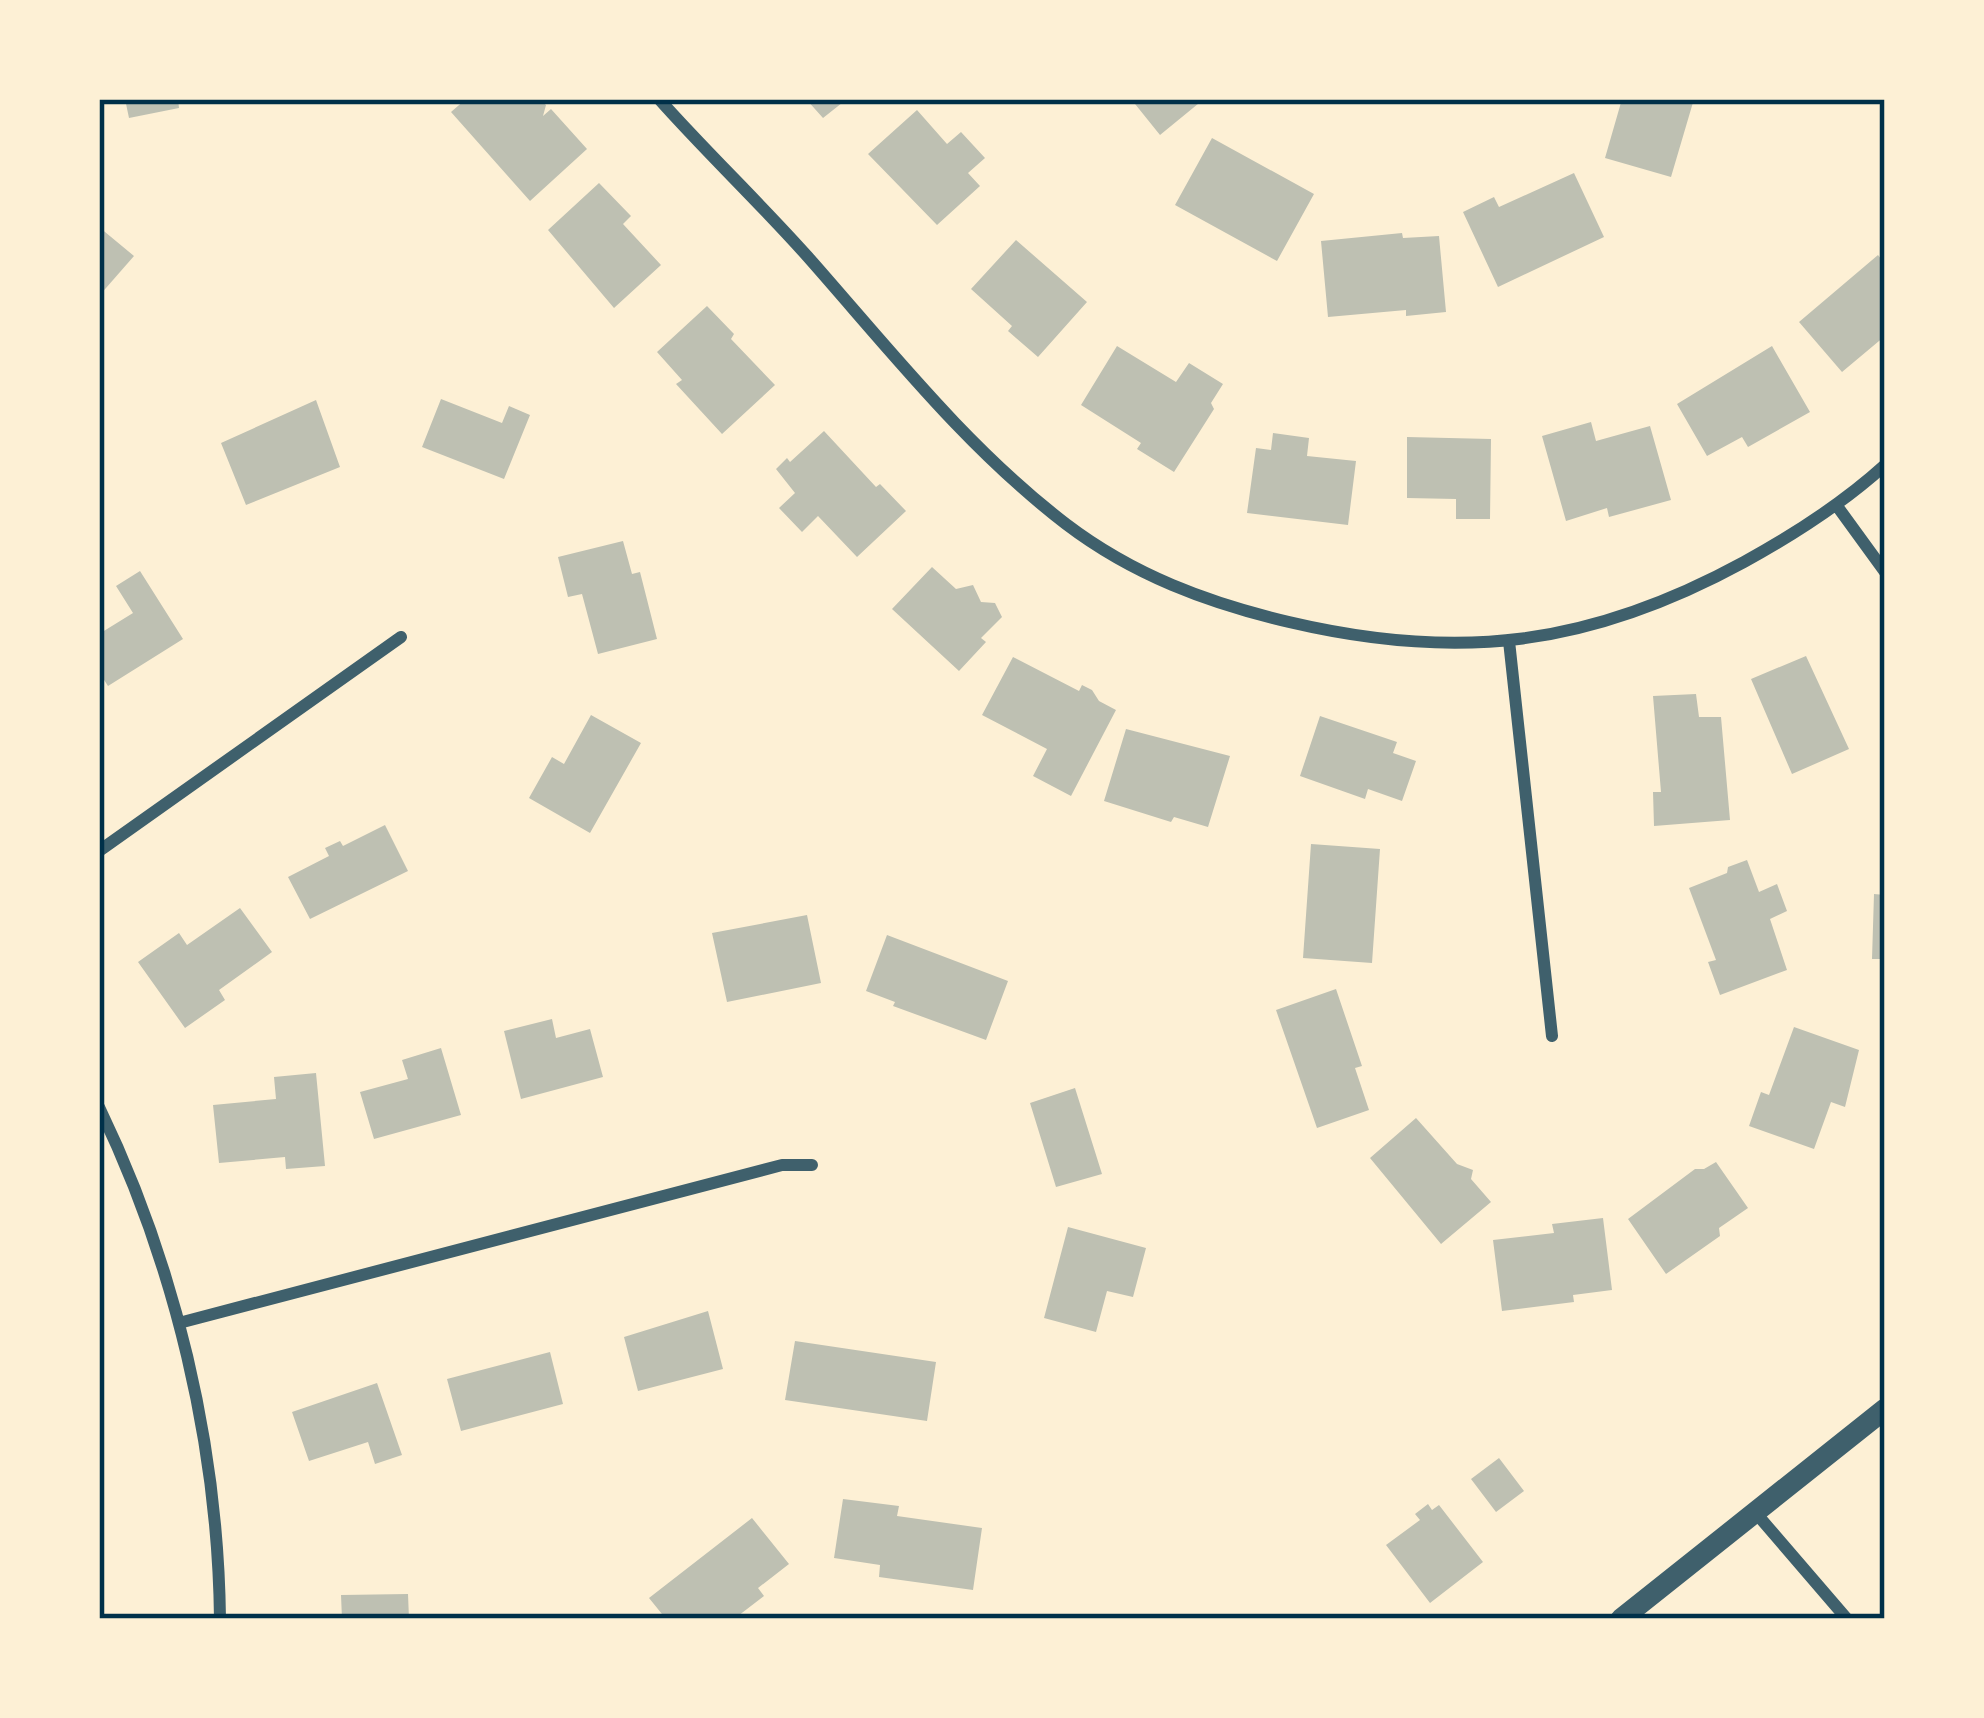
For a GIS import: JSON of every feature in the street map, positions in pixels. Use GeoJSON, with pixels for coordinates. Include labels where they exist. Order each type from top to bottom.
{"type":"FeatureCollection","features":[{"type":"Feature","properties":{"kind":"street"},"geometry":{"type":"LineString","coordinates":[[659,99],[805,254],[932,401],[997,466],[1068,525],[1129,567],[1242,611],[1326,631],[1437,643],[1510,641],[1632,616],[1685,594],[1791,536],[1837,506],[1885,465]]}},
{"type":"Feature","properties":{"kind":"street"},"geometry":{"type":"LineString","coordinates":[[1837,506],[1885,572]]}},
{"type":"Feature","properties":{"kind":"street"},"geometry":{"type":"LineString","coordinates":[[99,851],[401,637]]}},
{"type":"Feature","properties":{"kind":"street"},"geometry":{"type":"LineString","coordinates":[[1510,641],[1552,1036]]}},
{"type":"Feature","properties":{"kind":"street"},"geometry":{"type":"LineString","coordinates":[[99,1106],[148,1223],[179,1323],[208,1468],[220,1619]]}},
{"type":"Feature","properties":{"kind":"street"},"geometry":{"type":"LineString","coordinates":[[179,1323],[782,1165],[812,1165]]}},
{"type":"Feature","properties":{"kind":"street"},"geometry":{"type":"LineString","coordinates":[[1621,1619],[1885,1409]]}},
{"type":"Feature","properties":{"kind":"street"},"geometry":{"type":"LineString","coordinates":[[1755,1512],[1847,1619]]}},
{"type":"Feature","properties":{"kind":"building"},"geometry":{"type":"Polygon","coordinates":[[[125,99],[178,99],[179,108],[129,118],[125,99]]]}},
{"type":"Feature","properties":{"kind":"building"},"geometry":{"type":"Polygon","coordinates":[[[466,99],[539,99],[546,105],[543,116],[551,109],[587,149],[530,201],[451,112],[466,99]]]}},
{"type":"Feature","properties":{"kind":"building"},"geometry":{"type":"Polygon","coordinates":[[[806,99],[847,99],[823,118],[806,99]]]}},
{"type":"Feature","properties":{"kind":"building"},"geometry":{"type":"Polygon","coordinates":[[[1131,99],[1204,99],[1160,135],[1131,99]]]}},
{"type":"Feature","properties":{"kind":"building"},"geometry":{"type":"Polygon","coordinates":[[[1622,99],[1694,99],[1671,177],[1605,158],[1622,99]]]}},
{"type":"Feature","properties":{"kind":"building"},"geometry":{"type":"Polygon","coordinates":[[[917,110],[947,144],[961,132],[985,158],[968,173],[980,186],[937,225],[868,154],[917,110]]]}},
{"type":"Feature","properties":{"kind":"building"},"geometry":{"type":"Polygon","coordinates":[[[1212,138],[1314,194],[1277,261],[1175,205],[1212,138]]]}},
{"type":"Feature","properties":{"kind":"building"},"geometry":{"type":"Polygon","coordinates":[[[1574,173],[1604,237],[1498,287],[1463,212],[1494,197],[1499,207],[1574,173]]]}},
{"type":"Feature","properties":{"kind":"building"},"geometry":{"type":"Polygon","coordinates":[[[599,183],[631,216],[623,224],[661,265],[614,308],[548,230],[599,183]]]}},
{"type":"Feature","properties":{"kind":"building"},"geometry":{"type":"Polygon","coordinates":[[[99,227],[134,256],[99,296],[99,227]]]}},
{"type":"Feature","properties":{"kind":"building"},"geometry":{"type":"Polygon","coordinates":[[[1402,233],[1403,238],[1439,236],[1446,312],[1406,316],[1406,310],[1328,317],[1321,241],[1402,233]]]}},
{"type":"Feature","properties":{"kind":"building"},"geometry":{"type":"Polygon","coordinates":[[[1016,240],[1087,302],[1038,357],[971,289],[1016,240]]]}},
{"type":"Feature","properties":{"kind":"building"},"geometry":{"type":"Polygon","coordinates":[[[1878,255],[1885,264],[1885,336],[1842,372],[1799,322],[1878,255]]]}},
{"type":"Feature","properties":{"kind":"building"},"geometry":{"type":"Polygon","coordinates":[[[707,306],[775,385],[722,434],[676,384],[682,380],[657,352],[707,306]]]}},
{"type":"Feature","properties":{"kind":"building"},"geometry":{"type":"Polygon","coordinates":[[[1117,346],[1176,382],[1189,363],[1223,384],[1211,403],[1214,409],[1174,472],[1137,449],[1141,443],[1081,405],[1117,346]]]}},
{"type":"Feature","properties":{"kind":"building"},"geometry":{"type":"Polygon","coordinates":[[[1772,346],[1810,412],[1748,447],[1742,437],[1707,456],[1677,404],[1772,346]]]}},
{"type":"Feature","properties":{"kind":"building"},"geometry":{"type":"Polygon","coordinates":[[[441,399],[502,423],[509,406],[530,415],[504,479],[422,447],[441,399]]]}},
{"type":"Feature","properties":{"kind":"building"},"geometry":{"type":"Polygon","coordinates":[[[316,400],[340,467],[246,505],[221,443],[316,400]]]}},
{"type":"Feature","properties":{"kind":"building"},"geometry":{"type":"Polygon","coordinates":[[[1591,422],[1596,441],[1650,426],[1671,500],[1609,517],[1607,508],[1566,521],[1542,436],[1591,422]]]}},
{"type":"Feature","properties":{"kind":"building"},"geometry":{"type":"Polygon","coordinates":[[[824,431],[876,487],[880,484],[906,511],[857,557],[818,516],[802,532],[779,508],[795,493],[776,469],[824,431]]]}},
{"type":"Feature","properties":{"kind":"building"},"geometry":{"type":"Polygon","coordinates":[[[1273,433],[1309,438],[1307,456],[1356,461],[1348,525],[1247,513],[1256,448],[1271,450],[1273,433]]]}},
{"type":"Feature","properties":{"kind":"building"},"geometry":{"type":"Polygon","coordinates":[[[1407,437],[1491,439],[1490,519],[1456,519],[1456,499],[1407,498],[1407,437]]]}},
{"type":"Feature","properties":{"kind":"building"},"geometry":{"type":"Polygon","coordinates":[[[623,541],[632,574],[640,572],[657,639],[598,654],[582,594],[568,597],[558,557],[623,541]]]}},
{"type":"Feature","properties":{"kind":"building"},"geometry":{"type":"Polygon","coordinates":[[[932,567],[956,589],[973,585],[981,602],[995,603],[1002,617],[959,671],[892,609],[932,567]]]}},
{"type":"Feature","properties":{"kind":"building"},"geometry":{"type":"Polygon","coordinates":[[[140,571],[183,639],[108,686],[99,672],[99,634],[133,613],[116,586],[140,571]]]}},
{"type":"Feature","properties":{"kind":"building"},"geometry":{"type":"Polygon","coordinates":[[[1806,656],[1849,749],[1792,774],[1751,679],[1806,656]]]}},
{"type":"Feature","properties":{"kind":"building"},"geometry":{"type":"Polygon","coordinates":[[[1013,657],[1079,691],[1082,685],[1092,690],[1099,701],[1116,710],[1071,796],[1033,776],[1047,749],[982,715],[1013,657]]]}},
{"type":"Feature","properties":{"kind":"building"},"geometry":{"type":"Polygon","coordinates":[[[1696,694],[1699,717],[1721,717],[1730,820],[1654,826],[1653,792],[1661,792],[1653,696],[1696,694]]]}},
{"type":"Feature","properties":{"kind":"building"},"geometry":{"type":"Polygon","coordinates":[[[591,715],[641,743],[590,833],[529,798],[552,757],[564,764],[591,715]]]}},
{"type":"Feature","properties":{"kind":"building"},"geometry":{"type":"Polygon","coordinates":[[[1320,716],[1397,742],[1393,753],[1416,761],[1402,801],[1368,789],[1365,799],[1300,776],[1320,716]]]}},
{"type":"Feature","properties":{"kind":"building"},"geometry":{"type":"Polygon","coordinates":[[[1126,729],[1230,756],[1208,827],[1174,817],[1171,822],[1104,801],[1126,729]]]}},
{"type":"Feature","properties":{"kind":"building"},"geometry":{"type":"Polygon","coordinates":[[[385,825],[408,871],[310,919],[288,877],[329,856],[325,848],[340,841],[343,846],[385,825]]]}},
{"type":"Feature","properties":{"kind":"building"},"geometry":{"type":"Polygon","coordinates":[[[1311,844],[1380,849],[1372,963],[1303,958],[1311,844]]]}},
{"type":"Feature","properties":{"kind":"building"},"geometry":{"type":"Polygon","coordinates":[[[1747,860],[1759,892],[1777,884],[1787,911],[1770,919],[1787,970],[1720,995],[1708,962],[1716,960],[1689,888],[1747,860]]]}},
{"type":"Feature","properties":{"kind":"building"},"geometry":{"type":"Polygon","coordinates":[[[1874,894],[1885,895],[1885,959],[1872,959],[1874,894]]]}},
{"type":"Feature","properties":{"kind":"building"},"geometry":{"type":"Polygon","coordinates":[[[240,908],[272,952],[219,990],[225,1000],[185,1028],[138,962],[179,933],[187,945],[240,908]]]}},
{"type":"Feature","properties":{"kind":"building"},"geometry":{"type":"Polygon","coordinates":[[[807,915],[821,983],[727,1002],[712,933],[807,915]]]}},
{"type":"Feature","properties":{"kind":"building"},"geometry":{"type":"Polygon","coordinates":[[[887,935],[1008,981],[986,1040],[893,1006],[895,1002],[866,991],[887,935]]]}},
{"type":"Feature","properties":{"kind":"building"},"geometry":{"type":"Polygon","coordinates":[[[1336,989],[1362,1066],[1355,1068],[1369,1110],[1317,1128],[1276,1010],[1336,989]]]}},
{"type":"Feature","properties":{"kind":"building"},"geometry":{"type":"Polygon","coordinates":[[[552,1019],[556,1038],[590,1029],[603,1077],[521,1099],[504,1031],[552,1019]]]}},
{"type":"Feature","properties":{"kind":"building"},"geometry":{"type":"Polygon","coordinates":[[[1794,1027],[1859,1050],[1845,1107],[1831,1102],[1814,1149],[1749,1126],[1761,1092],[1769,1095],[1794,1027]]]}},
{"type":"Feature","properties":{"kind":"building"},"geometry":{"type":"Polygon","coordinates":[[[441,1048],[461,1115],[374,1139],[360,1092],[408,1079],[402,1060],[441,1048]]]}},
{"type":"Feature","properties":{"kind":"building"},"geometry":{"type":"Polygon","coordinates":[[[316,1073],[325,1166],[286,1169],[285,1157],[219,1163],[213,1105],[276,1099],[274,1077],[316,1073]]]}},
{"type":"Feature","properties":{"kind":"building"},"geometry":{"type":"Polygon","coordinates":[[[1075,1088],[1102,1174],[1056,1187],[1030,1103],[1075,1088]]]}},
{"type":"Feature","properties":{"kind":"building"},"geometry":{"type":"Polygon","coordinates":[[[1416,1118],[1457,1164],[1473,1170],[1471,1179],[1491,1202],[1441,1244],[1370,1158],[1416,1118]]]}},
{"type":"Feature","properties":{"kind":"building"},"geometry":{"type":"Polygon","coordinates":[[[1716,1162],[1748,1208],[1719,1228],[1720,1236],[1666,1274],[1628,1219],[1695,1169],[1716,1162]]]}},
{"type":"Feature","properties":{"kind":"building"},"geometry":{"type":"Polygon","coordinates":[[[1603,1218],[1612,1290],[1573,1295],[1574,1302],[1502,1311],[1493,1240],[1554,1233],[1552,1224],[1603,1218]]]}},
{"type":"Feature","properties":{"kind":"building"},"geometry":{"type":"Polygon","coordinates":[[[1068,1227],[1146,1248],[1133,1297],[1107,1291],[1096,1332],[1044,1318],[1068,1227]]]}},
{"type":"Feature","properties":{"kind":"building"},"geometry":{"type":"Polygon","coordinates":[[[708,1311],[723,1369],[638,1391],[624,1337],[708,1311]]]}},
{"type":"Feature","properties":{"kind":"building"},"geometry":{"type":"Polygon","coordinates":[[[795,1341],[936,1362],[927,1421],[785,1400],[795,1341]]]}},
{"type":"Feature","properties":{"kind":"building"},"geometry":{"type":"Polygon","coordinates":[[[550,1352],[563,1404],[461,1431],[447,1379],[550,1352]]]}},
{"type":"Feature","properties":{"kind":"building"},"geometry":{"type":"Polygon","coordinates":[[[377,1383],[402,1455],[375,1464],[368,1442],[309,1461],[292,1412],[377,1383]]]}},
{"type":"Feature","properties":{"kind":"building"},"geometry":{"type":"Polygon","coordinates":[[[1499,1458],[1524,1491],[1496,1512],[1471,1479],[1499,1458]]]}},
{"type":"Feature","properties":{"kind":"building"},"geometry":{"type":"Polygon","coordinates":[[[843,1499],[899,1506],[897,1516],[982,1528],[973,1590],[879,1577],[880,1565],[834,1558],[843,1499]]]}},
{"type":"Feature","properties":{"kind":"building"},"geometry":{"type":"Polygon","coordinates":[[[1428,1504],[1432,1510],[1439,1505],[1483,1562],[1430,1603],[1386,1545],[1420,1520],[1415,1514],[1428,1504]]]}},
{"type":"Feature","properties":{"kind":"building"},"geometry":{"type":"Polygon","coordinates":[[[752,1518],[789,1564],[758,1588],[764,1596],[734,1619],[666,1619],[649,1598],[752,1518]]]}},
{"type":"Feature","properties":{"kind":"building"},"geometry":{"type":"Polygon","coordinates":[[[408,1594],[409,1619],[342,1619],[341,1595],[408,1594]]]}}]}
